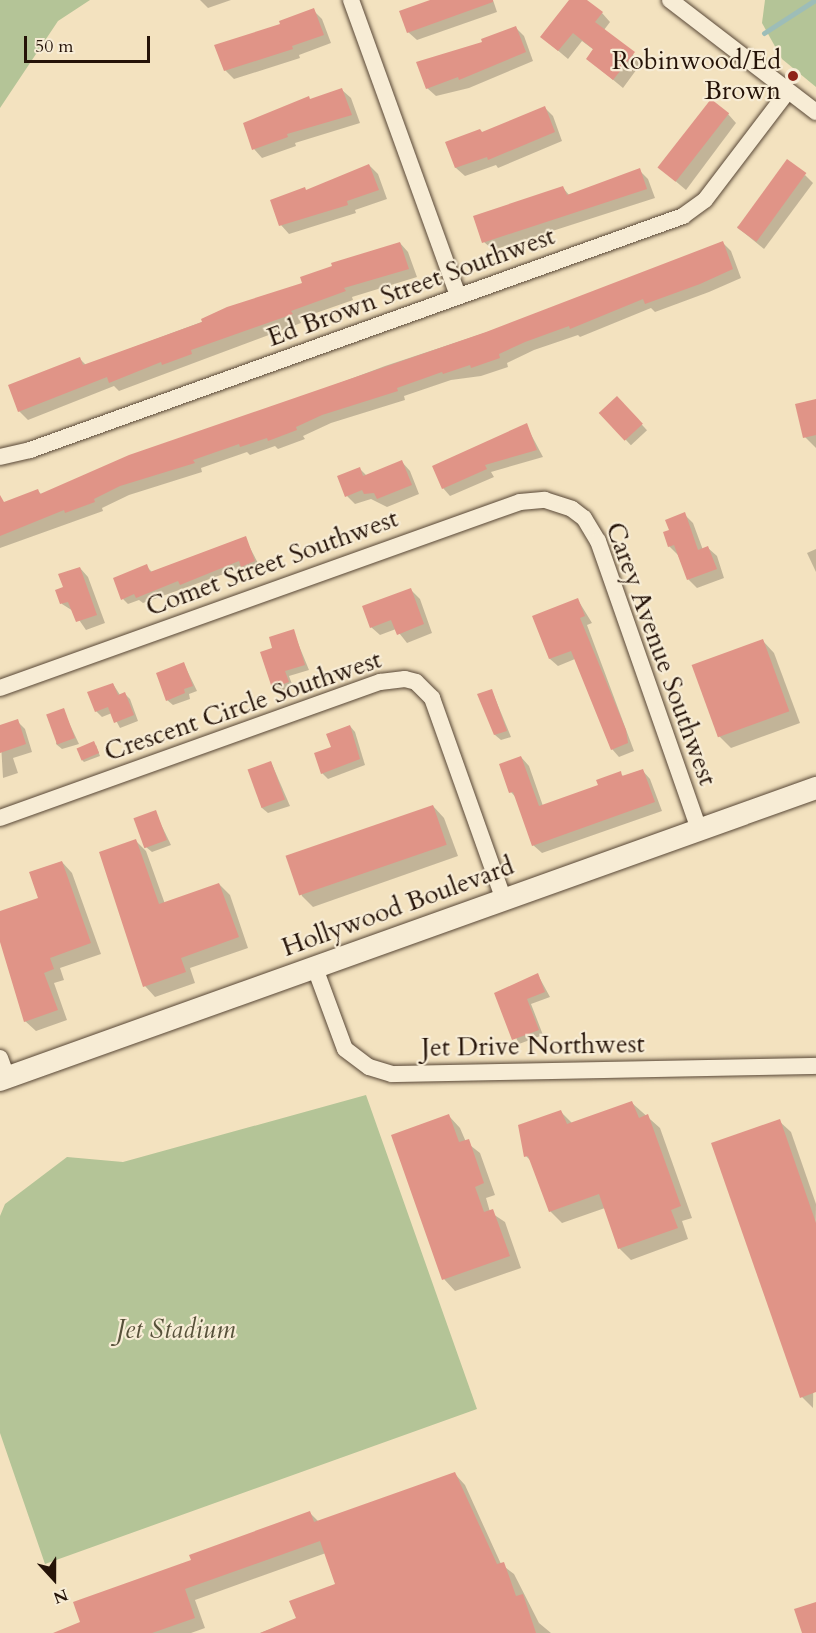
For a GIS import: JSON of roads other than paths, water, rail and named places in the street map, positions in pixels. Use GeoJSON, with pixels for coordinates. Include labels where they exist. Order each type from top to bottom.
{"type":"FeatureCollection","features":[{"type":"Feature","properties":{"kind":"street"},"geometry":{"type":"LineString","coordinates":[[351,0],[458,296]]}},
{"type":"Feature","properties":{"kind":"street"},"geometry":{"type":"LineString","coordinates":[[670,0],[816,112]]}},
{"type":"Feature","properties":{"kind":"street","name":"Ed Brown Street Southwest"},"geometry":{"type":"LineString","coordinates":[[0,457],[12,456],[693,211],[788,91]]}},
{"type":"Feature","properties":{"kind":"street","name":"Comet Street Southwest"},"geometry":{"type":"LineString","coordinates":[[0,688],[520,502],[545,500],[564,505]]}},
{"type":"Feature","properties":{"kind":"street","name":"Carey Avenue Southwest"},"geometry":{"type":"LineString","coordinates":[[564,505],[584,518],[598,541],[699,830]]}},
{"type":"Feature","properties":{"kind":"street","name":"Crescent Circle Southwest"},"geometry":{"type":"LineString","coordinates":[[0,818],[380,682],[405,679],[425,689],[432,698],[504,900]]}},
{"type":"Feature","properties":{"kind":"street","name":"Hollywood Boulevard"},"geometry":{"type":"LineString","coordinates":[[2,1072],[315,968],[816,788]]}},
{"type":"Feature","properties":{"kind":"street","name":"Jet Drive Northwest"},"geometry":{"type":"LineString","coordinates":[[315,968],[345,1049],[369,1068],[392,1074],[816,1066]]}},
{"type":"Feature","properties":{"kind":"waterway"},"geometry":{"type":"LineString","coordinates":[[764,33],[815,0]]}},
{"type":"Feature","properties":{"kind":"place","name":"Robinwood/Ed Brown"},"geometry":{"type":"Point","coordinates":[793,76]}},
{"type":"Feature","properties":{"kind":"park label","name":"Jet Stadium"},"geometry":{"type":"Point","coordinates":[176,1330]}}]}
